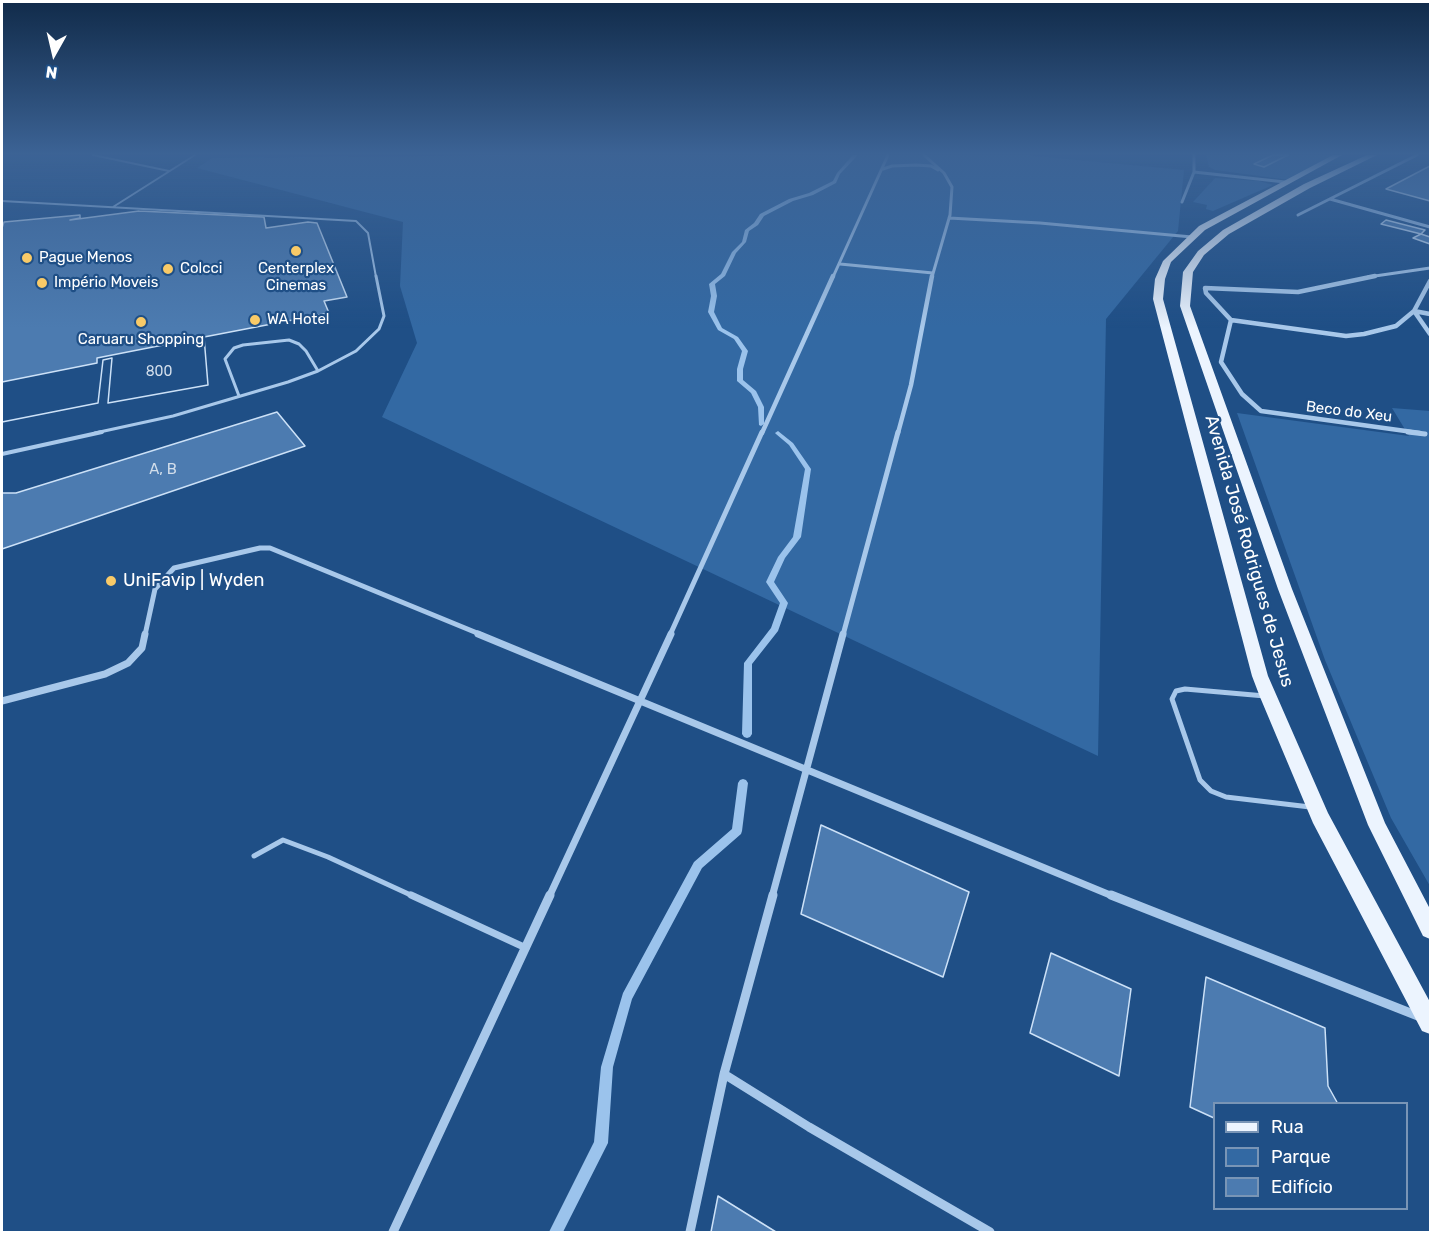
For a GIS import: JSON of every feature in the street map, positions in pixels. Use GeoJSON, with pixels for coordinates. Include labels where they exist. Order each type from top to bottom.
{"type":"FeatureCollection","features":[{"type":"Feature","properties":{"kind":"main road","name":"Avenida José Rodrigues de Jesus"},"geometry":{"type":"LineString","coordinates":[[1228,213],[1202,228],[1167,261],[1160,279],[1158,299],[1257,664],[1268,697],[1316,808],[1430,1021]]}},
{"type":"Feature","properties":{"kind":"main road","name":"Avenida José Rodrigues de Jesus"},"geometry":{"type":"LineString","coordinates":[[1258,213],[1226,232],[1201,253],[1188,272],[1185,306],[1213,362],[1285,589],[1377,825],[1431,929]]}},
{"type":"Feature","properties":{"kind":"street"},"geometry":{"type":"LineString","coordinates":[[393,1233],[640,702],[863,213]]}},
{"type":"Feature","properties":{"kind":"street"},"geometry":{"type":"LineString","coordinates":[[690,1233],[724,1074],[911,385],[933,273],[950,213]]}},
{"type":"Feature","properties":{"kind":"street"},"geometry":{"type":"LineString","coordinates":[[1298,215],[1303,213]]}},
{"type":"Feature","properties":{"kind":"street"},"geometry":{"type":"LineString","coordinates":[[1379,213],[1431,227]]}},
{"type":"Feature","properties":{"kind":"street"},"geometry":{"type":"LineString","coordinates":[[949,218],[1040,223],[1192,237]]}},
{"type":"Feature","properties":{"kind":"street"},"geometry":{"type":"LineString","coordinates":[[840,264],[933,273]]}},
{"type":"Feature","properties":{"kind":"street"},"geometry":{"type":"LineString","coordinates":[[1431,268],[1392,272],[1298,292],[1206,288],[1206,293],[1231,320],[1346,336],[1396,326],[1414,311],[1431,282]]}},
{"type":"Feature","properties":{"kind":"street"},"geometry":{"type":"LineString","coordinates":[[1414,311],[1431,314]]}},
{"type":"Feature","properties":{"kind":"street"},"geometry":{"type":"LineString","coordinates":[[1414,311],[1431,334]]}},
{"type":"Feature","properties":{"kind":"street"},"geometry":{"type":"LineString","coordinates":[[1213,362],[1231,320]]}},
{"type":"Feature","properties":{"kind":"street","name":"Beco do Xeu"},"geometry":{"type":"LineString","coordinates":[[1213,362],[1261,411],[1425,434]]}},
{"type":"Feature","properties":{"kind":"street"},"geometry":{"type":"LineString","coordinates":[[2,701],[105,674],[128,663],[142,648],[155,589],[164,576],[174,568],[260,548],[270,548],[807,772],[1430,1021]]}},
{"type":"Feature","properties":{"kind":"street"},"geometry":{"type":"LineString","coordinates":[[724,1074],[808,1127],[990,1233]]}},
{"type":"Feature","properties":{"kind":"lane"},"geometry":{"type":"LineString","coordinates":[[2,454],[173,416],[288,382],[318,371],[356,351],[380,328],[384,316],[368,233],[364,226],[356,221],[330,218],[223,213]]}},
{"type":"Feature","properties":{"kind":"lane"},"geometry":{"type":"LineString","coordinates":[[239,396],[225,358],[234,348],[243,345],[289,340],[306,351],[318,371]]}},
{"type":"Feature","properties":{"kind":"lane"},"geometry":{"type":"LineString","coordinates":[[1268,697],[1185,689],[1176,691],[1172,699],[1200,780],[1211,791],[1226,797],[1316,808]]}},
{"type":"Feature","properties":{"kind":"lane"},"geometry":{"type":"LineString","coordinates":[[254,856],[283,840],[328,857],[526,948]]}},
{"type":"Feature","properties":{"kind":"green space"},"geometry":{"type":"Polygon","coordinates":[[[367,213],[1180,213],[1178,231],[1106,319],[1098,756],[382,417],[417,343],[400,286],[403,222],[367,213]]]}},
{"type":"Feature","properties":{"kind":"green space"},"geometry":{"type":"Polygon","coordinates":[[[1392,408],[1430,411],[1430,886],[1391,818],[1325,660],[1237,413],[1409,436],[1392,408]]]}},
{"type":"Feature","properties":{"kind":"building","name":"Caruaru Shopping"},"geometry":{"type":"Polygon","coordinates":[[[127,213],[172,213],[264,217],[266,228],[308,222],[317,223],[347,297],[324,301],[329,313],[204,337],[208,385],[108,403],[112,358],[103,360],[98,403],[2,422],[2,228],[4,222],[80,215],[80,218],[70,220],[127,213]]]}},
{"type":"Feature","properties":{"kind":"building"},"geometry":{"type":"Polygon","coordinates":[[[1386,220],[1425,230],[1421,234],[1381,224],[1386,220]]]}},
{"type":"Feature","properties":{"kind":"building"},"geometry":{"type":"Polygon","coordinates":[[[1421,234],[1430,237],[1430,244],[1413,238],[1421,234]]]}},
{"type":"Feature","properties":{"kind":"building"},"geometry":{"type":"Polygon","coordinates":[[[204,337],[208,385],[108,403],[112,358],[103,360],[98,403],[2,422],[2,382],[97,363],[97,358],[204,337]]]}},
{"type":"Feature","properties":{"kind":"building"},"geometry":{"type":"Polygon","coordinates":[[[277,412],[305,446],[2,549],[2,493],[16,493],[277,412]]]}},
{"type":"Feature","properties":{"kind":"building"},"geometry":{"type":"Polygon","coordinates":[[[821,825],[969,892],[943,977],[801,914],[821,825]]]}},
{"type":"Feature","properties":{"kind":"building"},"geometry":{"type":"Polygon","coordinates":[[[1051,953],[1131,989],[1119,1076],[1030,1033],[1051,953]]]}},
{"type":"Feature","properties":{"kind":"building"},"geometry":{"type":"Polygon","coordinates":[[[1206,977],[1325,1028],[1328,1086],[1337,1102],[1213,1102],[1213,1118],[1190,1107],[1206,977]]]}},
{"type":"Feature","properties":{"kind":"building"},"geometry":{"type":"Polygon","coordinates":[[[718,1196],[776,1232],[711,1232],[718,1196]]]}},
{"type":"Feature","properties":{"kind":"waterway"},"geometry":{"type":"LineString","coordinates":[[761,424],[761,407],[754,392],[740,381],[740,369],[745,351],[736,338],[720,329],[711,312],[714,296],[712,284],[723,275],[734,252],[744,242],[747,230],[767,213]]}},
{"type":"Feature","properties":{"kind":"waterway"},"geometry":{"type":"LineString","coordinates":[[747,734],[748,663],[775,629],[784,603],[770,582],[782,557],[797,537],[808,469],[791,444],[778,433]]}},
{"type":"Feature","properties":{"kind":"waterway"},"geometry":{"type":"LineString","coordinates":[[556,1232],[601,1143],[607,1067],[627,997],[698,865],[737,831],[743,783]]}},
{"type":"Feature","properties":{"kind":"place","name":"Centerplex Cinemas"},"geometry":{"type":"Point","coordinates":[296,251]}},
{"type":"Feature","properties":{"kind":"place","name":"Pague Menos"},"geometry":{"type":"Point","coordinates":[27,258]}},
{"type":"Feature","properties":{"kind":"place","name":"Colcci"},"geometry":{"type":"Point","coordinates":[168,269]}},
{"type":"Feature","properties":{"kind":"place","name":"Império Moveis"},"geometry":{"type":"Point","coordinates":[42,283]}},
{"type":"Feature","properties":{"kind":"place","name":"WA Hotel"},"geometry":{"type":"Point","coordinates":[255,320]}},
{"type":"Feature","properties":{"kind":"place","name":"Caruaru Shopping"},"geometry":{"type":"Point","coordinates":[141,322]}},
{"type":"Feature","properties":{"kind":"place","name":"UniFavip | Wyden"},"geometry":{"type":"Point","coordinates":[111,581]}}]}
